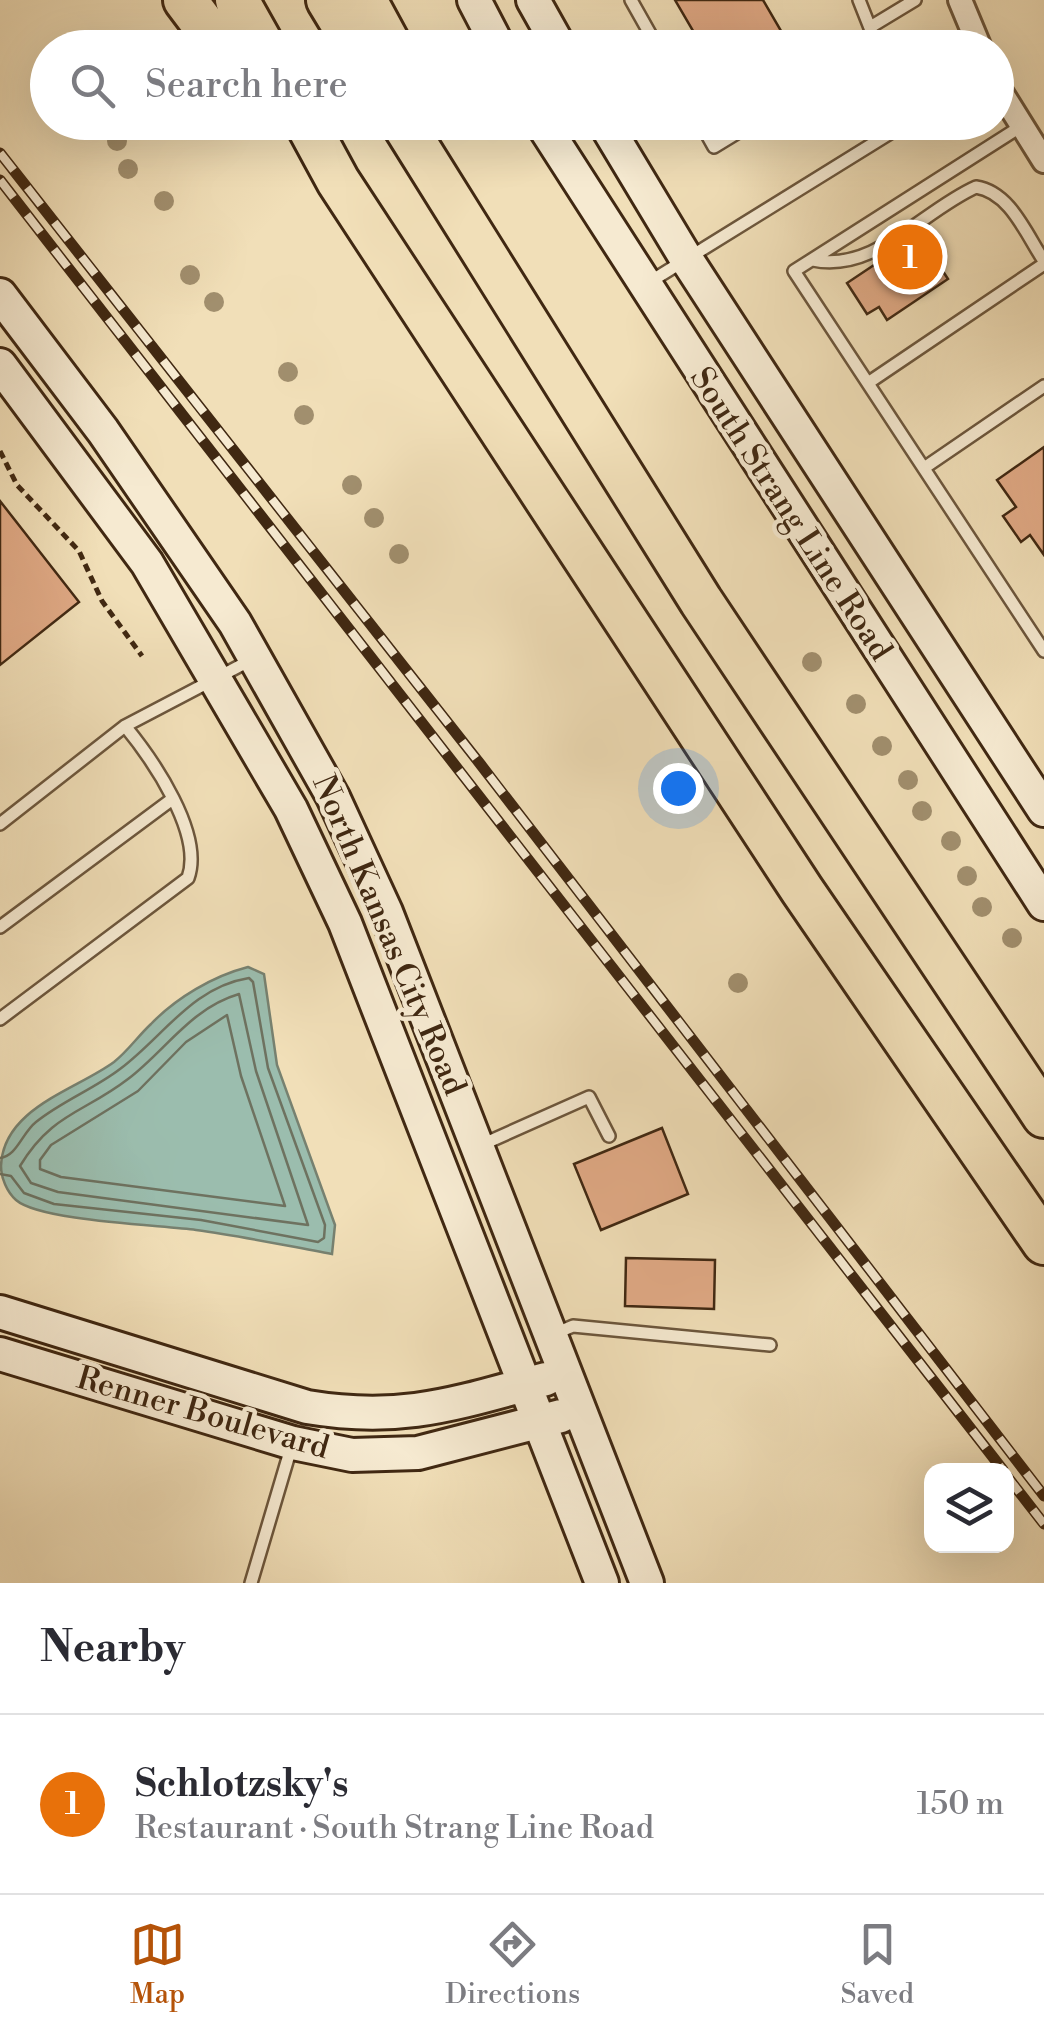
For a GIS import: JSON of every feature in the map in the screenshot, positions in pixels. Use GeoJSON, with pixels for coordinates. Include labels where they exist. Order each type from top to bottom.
{"type":"FeatureCollection","features":[{"type":"Feature","properties":{"kind":"highway"},"geometry":{"type":"LineString","coordinates":[[184,0],[207,30]]}},
{"type":"Feature","properties":{"kind":"highway"},"geometry":{"type":"LineString","coordinates":[[238,0],[254,30]]}},
{"type":"Feature","properties":{"kind":"highway"},"geometry":{"type":"LineString","coordinates":[[328,0],[346,30]]}},
{"type":"Feature","properties":{"kind":"highway"},"geometry":{"type":"LineString","coordinates":[[365,0],[382,30]]}},
{"type":"Feature","properties":{"kind":"highway"},"geometry":{"type":"LineString","coordinates":[[287,140],[297,155],[338,182]]}},
{"type":"Feature","properties":{"kind":"highway"},"geometry":{"type":"LineString","coordinates":[[316,140],[338,182],[802,890],[1044,1243]]}},
{"type":"Feature","properties":{"kind":"highway"},"geometry":{"type":"LineString","coordinates":[[413,140],[722,634],[1044,1116]]}},
{"type":"Feature","properties":{"kind":"highway"},"geometry":{"type":"LineString","coordinates":[[444,140],[452,155],[453,207]]}},
{"type":"Feature","properties":{"kind":"main road"},"geometry":{"type":"LineString","coordinates":[[474,0],[490,30]]}},
{"type":"Feature","properties":{"kind":"main road"},"geometry":{"type":"LineString","coordinates":[[534,0],[550,30]]}},
{"type":"Feature","properties":{"kind":"main road","name":"South Strang Line Road"},"geometry":{"type":"LineString","coordinates":[[552,140],[643,286],[1039,888]]}},
{"type":"Feature","properties":{"kind":"main road","name":"South Strang Line Road"},"geometry":{"type":"LineString","coordinates":[[615,140],[686,260],[1044,810]]}},
{"type":"Feature","properties":{"kind":"main road","name":"North Kansas City Road"},"geometry":{"type":"LineString","coordinates":[[0,295],[103,431],[255,658],[333,797],[386,912],[480,1146],[647,1583]]}},
{"type":"Feature","properties":{"kind":"main road","name":"North Kansas City Road"},"geometry":{"type":"LineString","coordinates":[[0,365],[147,564],[290,809],[345,923],[602,1583]]}},
{"type":"Feature","properties":{"kind":"main road","name":"Renner Boulevard"},"geometry":{"type":"LineString","coordinates":[[0,1312],[308,1407],[347,1414],[412,1414],[569,1373]]}},
{"type":"Feature","properties":{"kind":"main road","name":"Renner Boulevard"},"geometry":{"type":"LineString","coordinates":[[0,1354],[293,1443],[352,1456],[386,1456],[475,1441],[582,1410]]}},
{"type":"Feature","properties":{"kind":"street"},"geometry":{"type":"LineString","coordinates":[[960,0],[972,30]]}},
{"type":"Feature","properties":{"kind":"street"},"geometry":{"type":"LineString","coordinates":[[1014,116],[1042,152]]}},
{"type":"Feature","properties":{"kind":"lane"},"geometry":{"type":"LineString","coordinates":[[631,0],[648,30]]}},
{"type":"Feature","properties":{"kind":"lane"},"geometry":{"type":"LineString","coordinates":[[859,0],[873,30]]}},
{"type":"Feature","properties":{"kind":"lane"},"geometry":{"type":"LineString","coordinates":[[872,26],[915,0]]}},
{"type":"Feature","properties":{"kind":"lane"},"geometry":{"type":"LineString","coordinates":[[1014,131],[1020,127]]}},
{"type":"Feature","properties":{"kind":"lane"},"geometry":{"type":"LineString","coordinates":[[643,286],[879,140]]}},
{"type":"Feature","properties":{"kind":"lane"},"geometry":{"type":"LineString","coordinates":[[1000,140],[794,271],[1040,635],[1044,651]]}},
{"type":"Feature","properties":{"kind":"lane"},"geometry":{"type":"LineString","coordinates":[[812,260],[837,265],[862,258],[976,187],[991,189],[1005,201],[1044,262],[868,383]]}},
{"type":"Feature","properties":{"kind":"lane"},"geometry":{"type":"LineString","coordinates":[[924,468],[1044,386]]}},
{"type":"Feature","properties":{"kind":"lane"},"geometry":{"type":"LineString","coordinates":[[0,824],[125,726],[255,658]]}},
{"type":"Feature","properties":{"kind":"lane"},"geometry":{"type":"LineString","coordinates":[[0,1019],[188,878],[194,851],[154,762],[125,726]]}},
{"type":"Feature","properties":{"kind":"lane"},"geometry":{"type":"LineString","coordinates":[[0,927],[171,800]]}},
{"type":"Feature","properties":{"kind":"lane"},"geometry":{"type":"LineString","coordinates":[[480,1146],[589,1096],[609,1136]]}},
{"type":"Feature","properties":{"kind":"lane"},"geometry":{"type":"LineString","coordinates":[[554,1334],[574,1326],[770,1345]]}},
{"type":"Feature","properties":{"kind":"lane"},"geometry":{"type":"LineString","coordinates":[[251,1583],[293,1443]]}},
{"type":"Feature","properties":{"kind":"path"},"geometry":{"type":"LineString","coordinates":[[0,451],[17,485],[78,552],[102,601],[142,656]]}},
{"type":"Feature","properties":{"kind":"water"},"geometry":{"type":"Polygon","coordinates":[[[248,967],[264,974],[277,1065],[335,1225],[332,1254],[213,1232],[49,1213],[16,1200],[5,1184],[1,1166],[14,1129],[44,1103],[114,1062],[183,997],[248,967]]]}},
{"type":"Feature","properties":{"kind":"building"},"geometry":{"type":"Polygon","coordinates":[[[675,0],[763,0],[780,30],[692,30],[675,0]]]}},
{"type":"Feature","properties":{"kind":"building"},"geometry":{"type":"Polygon","coordinates":[[[919,235],[948,279],[887,320],[879,307],[867,314],[847,283],[919,235]]]}},
{"type":"Feature","properties":{"kind":"building"},"geometry":{"type":"Polygon","coordinates":[[[1044,447],[1044,555],[1030,535],[1021,542],[1003,516],[1016,507],[997,480],[1044,447]]]}},
{"type":"Feature","properties":{"kind":"building"},"geometry":{"type":"Polygon","coordinates":[[[0,501],[79,602],[0,665],[0,501]]]}},
{"type":"Feature","properties":{"kind":"building"},"geometry":{"type":"Polygon","coordinates":[[[662,1128],[688,1194],[601,1230],[574,1164],[662,1128]]]}},
{"type":"Feature","properties":{"kind":"building"},"geometry":{"type":"Polygon","coordinates":[[[626,1258],[715,1260],[714,1309],[625,1306],[626,1258]]]}},
{"type":"Feature","properties":{"kind":"railway"},"geometry":{"type":"LineString","coordinates":[[0,153],[481,765],[1044,1496]]}},
{"type":"Feature","properties":{"kind":"railway"},"geometry":{"type":"LineString","coordinates":[[0,180],[998,1463]]}},
{"type":"Feature","properties":{"kind":"railway"},"geometry":{"type":"LineString","coordinates":[[1014,1485],[1044,1524]]}},
{"type":"Feature","properties":{"kind":"place","name":"Schlotzsky's"},"geometry":{"type":"Point","coordinates":[910,257]}}]}
